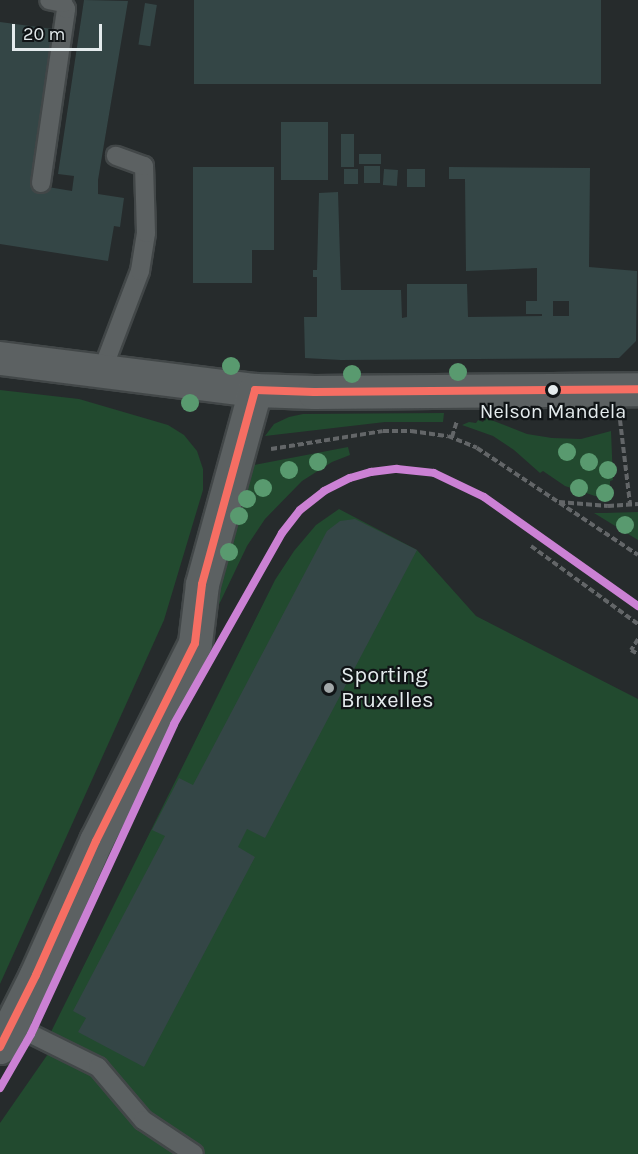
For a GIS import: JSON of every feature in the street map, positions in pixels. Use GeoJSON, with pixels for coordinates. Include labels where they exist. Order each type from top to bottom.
{"type":"FeatureCollection","features":[{"type":"Feature","properties":{"kind":"street"},"geometry":{"type":"LineString","coordinates":[[0,358],[255,390],[314,392],[638,389]]}},
{"type":"Feature","properties":{"kind":"street"},"geometry":{"type":"LineString","coordinates":[[6,1036],[96,841],[195,643],[202,584],[255,390]]}},
{"type":"Feature","properties":{"kind":"lane"},"geometry":{"type":"LineString","coordinates":[[41,183],[66,9],[63,3],[49,0]]}},
{"type":"Feature","properties":{"kind":"lane"},"geometry":{"type":"LineString","coordinates":[[102,371],[140,271],[146,233],[144,166],[116,156]]}},
{"type":"Feature","properties":{"kind":"lane"},"geometry":{"type":"LineString","coordinates":[[6,1036],[98,1067],[143,1120],[194,1154]]}},
{"type":"Feature","properties":{"kind":"path"},"geometry":{"type":"LineString","coordinates":[[620,420],[630,504]]}},
{"type":"Feature","properties":{"kind":"path"},"geometry":{"type":"LineString","coordinates":[[241,441],[272,450],[383,431],[411,431],[448,436],[477,448],[638,555]]}},
{"type":"Feature","properties":{"kind":"path"},"geometry":{"type":"LineString","coordinates":[[558,502],[638,504]]}},
{"type":"Feature","properties":{"kind":"path"},"geometry":{"type":"LineString","coordinates":[[531,546],[638,624]]}},
{"type":"Feature","properties":{"kind":"path"},"geometry":{"type":"LineString","coordinates":[[638,639],[631,650],[638,654]]}},
{"type":"Feature","properties":{"kind":"green space"},"geometry":{"type":"Polygon","coordinates":[[[0,390],[79,399],[168,425],[184,435],[197,451],[203,469],[203,490],[164,620],[0,984],[0,390]]]}},
{"type":"Feature","properties":{"kind":"green space"},"geometry":{"type":"Polygon","coordinates":[[[444,413],[443,422],[385,422],[265,436],[274,424],[303,414],[444,413]]]}},
{"type":"Feature","properties":{"kind":"green space"},"geometry":{"type":"Polygon","coordinates":[[[486,418],[527,434],[552,438],[581,439],[611,431],[613,480],[610,481],[610,497],[595,496],[565,486],[543,471],[540,473],[514,450],[493,436],[462,425],[469,422],[476,423],[478,420],[483,422],[486,418]]]}},
{"type":"Feature","properties":{"kind":"green space"},"geometry":{"type":"Polygon","coordinates":[[[348,447],[350,455],[332,462],[302,481],[265,519],[247,546],[214,615],[208,605],[244,467],[348,447]]]}},
{"type":"Feature","properties":{"kind":"green space"},"geometry":{"type":"Polygon","coordinates":[[[339,509],[417,550],[476,616],[638,699],[638,1154],[0,1154],[0,1123],[50,1051],[46,1042],[275,580],[294,551],[316,525],[339,509]]]}},
{"type":"Feature","properties":{"kind":"green space"},"geometry":{"type":"Polygon","coordinates":[[[638,512],[638,540],[594,513],[604,513],[638,512]]]}},
{"type":"Feature","properties":{"kind":"building"},"geometry":{"type":"Polygon","coordinates":[[[84,0],[128,1],[98,180],[98,194],[124,198],[120,227],[114,226],[108,261],[0,244],[0,22],[53,29],[30,184],[72,191],[74,176],[58,174],[84,0]]]}},
{"type":"Feature","properties":{"kind":"building"},"geometry":{"type":"Polygon","coordinates":[[[194,0],[601,0],[601,84],[194,84],[194,0]]]}},
{"type":"Feature","properties":{"kind":"building"},"geometry":{"type":"Polygon","coordinates":[[[145,3],[157,5],[150,46],[138,44],[145,3]]]}},
{"type":"Feature","properties":{"kind":"building"},"geometry":{"type":"Polygon","coordinates":[[[281,122],[328,122],[328,180],[281,180],[281,122]]]}},
{"type":"Feature","properties":{"kind":"building"},"geometry":{"type":"Polygon","coordinates":[[[341,134],[354,134],[354,167],[341,167],[341,134]]]}},
{"type":"Feature","properties":{"kind":"building"},"geometry":{"type":"Polygon","coordinates":[[[359,154],[381,154],[381,164],[359,164],[359,154]]]}},
{"type":"Feature","properties":{"kind":"building"},"geometry":{"type":"Polygon","coordinates":[[[364,166],[380,166],[380,183],[364,183],[364,166]]]}},
{"type":"Feature","properties":{"kind":"building"},"geometry":{"type":"Polygon","coordinates":[[[193,167],[274,167],[274,250],[252,250],[252,283],[193,283],[193,167]]]}},
{"type":"Feature","properties":{"kind":"building"},"geometry":{"type":"Polygon","coordinates":[[[449,167],[590,168],[589,267],[637,271],[636,341],[619,358],[341,360],[305,358],[304,317],[317,317],[317,277],[313,277],[313,270],[317,270],[319,193],[338,192],[341,290],[401,290],[402,318],[407,317],[407,284],[467,284],[468,317],[542,316],[542,314],[526,314],[526,301],[537,301],[537,268],[466,271],[465,179],[449,179],[449,167]],[[553,301],[553,316],[569,316],[569,301],[553,301]]]}},
{"type":"Feature","properties":{"kind":"building"},"geometry":{"type":"Polygon","coordinates":[[[344,169],[358,169],[358,184],[344,184],[344,169]]]}},
{"type":"Feature","properties":{"kind":"building"},"geometry":{"type":"Polygon","coordinates":[[[384,169],[398,170],[397,186],[383,185],[384,169]]]}},
{"type":"Feature","properties":{"kind":"building"},"geometry":{"type":"Polygon","coordinates":[[[407,169],[425,169],[425,187],[407,187],[407,169]]]}},
{"type":"Feature","properties":{"kind":"building"},"geometry":{"type":"Polygon","coordinates":[[[355,519],[417,550],[265,838],[247,829],[238,847],[255,857],[144,1067],[78,1032],[86,1018],[73,1011],[165,836],[152,830],[179,778],[193,785],[327,531],[340,521],[355,519]]]}},
{"type":"Feature","properties":{"kind":"transit line"},"geometry":{"type":"LineString","coordinates":[[0,1047],[36,975],[96,841],[195,643],[202,584],[255,390],[314,392],[638,389]]}},
{"type":"Feature","properties":{"kind":"transit line"},"geometry":{"type":"LineString","coordinates":[[0,1088],[31,1034],[174,724],[282,533],[300,510],[324,491],[350,478],[371,472],[397,469],[434,473],[484,497],[638,606]]}},
{"type":"Feature","properties":{"kind":"place","name":"Nelson Mandela"},"geometry":{"type":"Point","coordinates":[553,390]}},
{"type":"Feature","properties":{"kind":"place","name":"Sporting Bruxelles"},"geometry":{"type":"Point","coordinates":[329,688]}}]}
